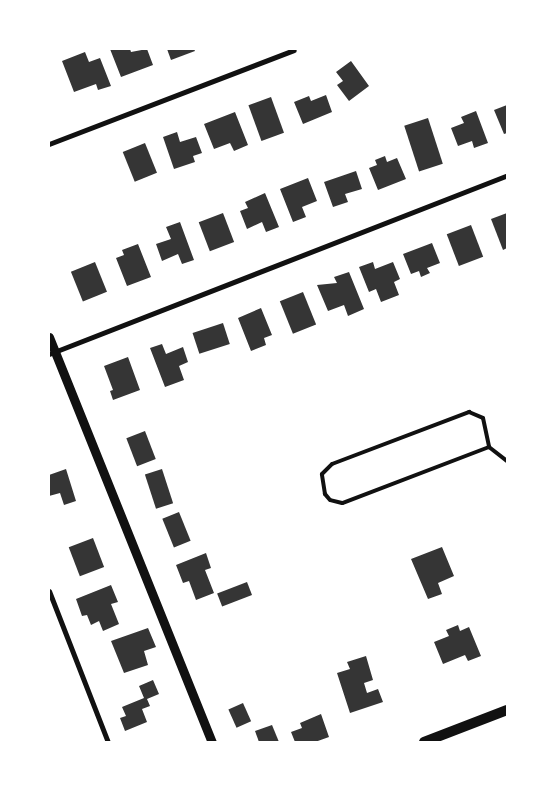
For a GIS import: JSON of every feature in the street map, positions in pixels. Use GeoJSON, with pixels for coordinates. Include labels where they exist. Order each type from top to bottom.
{"type":"FeatureCollection","features":[{"type":"Feature","properties":{"kind":"main road"},"geometry":{"type":"LineString","coordinates":[[427,742],[507,710]]}},
{"type":"Feature","properties":{"kind":"street"},"geometry":{"type":"LineString","coordinates":[[49,144],[294,50]]}},
{"type":"Feature","properties":{"kind":"street"},"geometry":{"type":"LineString","coordinates":[[52,353],[507,174]]}},
{"type":"Feature","properties":{"kind":"street"},"geometry":{"type":"LineString","coordinates":[[49,337],[52,353],[212,742]]}},
{"type":"Feature","properties":{"kind":"street"},"geometry":{"type":"LineString","coordinates":[[49,591],[108,742]]}},
{"type":"Feature","properties":{"kind":"lane"},"geometry":{"type":"LineString","coordinates":[[489,447],[342,503],[330,500],[322,486],[322,474],[332,464],[469,412],[483,418],[489,447],[507,461]]}},
{"type":"Feature","properties":{"kind":"building"},"geometry":{"type":"Polygon","coordinates":[[[110,49],[130,49],[131,52],[147,49],[153,65],[121,77],[110,49]]]}},
{"type":"Feature","properties":{"kind":"building"},"geometry":{"type":"Polygon","coordinates":[[[167,49],[194,49],[195,51],[171,60],[167,49]]]}},
{"type":"Feature","properties":{"kind":"building"},"geometry":{"type":"Polygon","coordinates":[[[85,52],[89,62],[100,58],[111,86],[98,90],[96,84],[74,92],[62,61],[85,52]]]}},
{"type":"Feature","properties":{"kind":"building"},"geometry":{"type":"Polygon","coordinates":[[[351,61],[369,86],[349,101],[337,85],[343,81],[336,72],[351,61]]]}},
{"type":"Feature","properties":{"kind":"building"},"geometry":{"type":"Polygon","coordinates":[[[326,95],[332,112],[303,124],[294,102],[309,96],[311,101],[326,95]]]}},
{"type":"Feature","properties":{"kind":"building"},"geometry":{"type":"Polygon","coordinates":[[[271,97],[284,133],[261,141],[248,105],[271,97]]]}},
{"type":"Feature","properties":{"kind":"building"},"geometry":{"type":"Polygon","coordinates":[[[507,105],[507,133],[504,134],[494,110],[507,105]]]}},
{"type":"Feature","properties":{"kind":"building"},"geometry":{"type":"Polygon","coordinates":[[[476,111],[488,143],[474,148],[472,141],[458,146],[451,128],[464,123],[461,117],[476,111]]]}},
{"type":"Feature","properties":{"kind":"building"},"geometry":{"type":"Polygon","coordinates":[[[235,112],[248,145],[234,151],[230,143],[214,149],[204,124],[235,112]]]}},
{"type":"Feature","properties":{"kind":"building"},"geometry":{"type":"Polygon","coordinates":[[[428,118],[443,164],[419,171],[404,126],[428,118]]]}},
{"type":"Feature","properties":{"kind":"building"},"geometry":{"type":"Polygon","coordinates":[[[177,132],[180,142],[196,137],[202,153],[193,156],[195,162],[174,169],[163,137],[177,132]]]}},
{"type":"Feature","properties":{"kind":"building"},"geometry":{"type":"Polygon","coordinates":[[[145,143],[157,173],[135,182],[123,152],[145,143]]]}},
{"type":"Feature","properties":{"kind":"building"},"geometry":{"type":"Polygon","coordinates":[[[385,156],[387,162],[397,158],[406,179],[378,190],[369,168],[377,165],[375,160],[385,156]]]}},
{"type":"Feature","properties":{"kind":"building"},"geometry":{"type":"Polygon","coordinates":[[[356,171],[362,189],[345,194],[348,202],[333,207],[324,182],[356,171]]]}},
{"type":"Feature","properties":{"kind":"building"},"geometry":{"type":"Polygon","coordinates":[[[308,178],[317,201],[302,207],[306,217],[293,222],[280,189],[308,178]]]}},
{"type":"Feature","properties":{"kind":"building"},"geometry":{"type":"Polygon","coordinates":[[[265,193],[279,227],[266,232],[262,222],[247,229],[240,211],[248,208],[245,202],[265,193]]]}},
{"type":"Feature","properties":{"kind":"building"},"geometry":{"type":"Polygon","coordinates":[[[223,213],[234,242],[210,251],[199,222],[223,213]]]}},
{"type":"Feature","properties":{"kind":"building"},"geometry":{"type":"Polygon","coordinates":[[[507,213],[507,248],[503,250],[491,219],[507,213]]]}},
{"type":"Feature","properties":{"kind":"building"},"geometry":{"type":"Polygon","coordinates":[[[180,222],[194,260],[182,264],[178,254],[162,261],[156,244],[171,239],[166,227],[180,222]]]}},
{"type":"Feature","properties":{"kind":"building"},"geometry":{"type":"Polygon","coordinates":[[[471,225],[483,257],[459,266],[447,234],[471,225]]]}},
{"type":"Feature","properties":{"kind":"building"},"geometry":{"type":"Polygon","coordinates":[[[432,243],[440,263],[427,268],[430,273],[421,277],[419,271],[411,274],[403,254],[432,243]]]}},
{"type":"Feature","properties":{"kind":"building"},"geometry":{"type":"Polygon","coordinates":[[[138,244],[151,277],[127,286],[116,258],[124,255],[122,250],[138,244]]]}},
{"type":"Feature","properties":{"kind":"building"},"geometry":{"type":"Polygon","coordinates":[[[95,262],[107,292],[83,301],[71,272],[95,262]]]}},
{"type":"Feature","properties":{"kind":"building"},"geometry":{"type":"Polygon","coordinates":[[[373,262],[375,269],[393,262],[400,279],[394,282],[399,295],[381,302],[376,289],[369,292],[359,267],[373,262]]]}},
{"type":"Feature","properties":{"kind":"building"},"geometry":{"type":"Polygon","coordinates":[[[349,272],[364,309],[348,316],[344,305],[328,311],[317,285],[337,283],[334,277],[349,272]]]}},
{"type":"Feature","properties":{"kind":"building"},"geometry":{"type":"Polygon","coordinates":[[[303,292],[316,324],[293,334],[280,301],[303,292]]]}},
{"type":"Feature","properties":{"kind":"building"},"geometry":{"type":"Polygon","coordinates":[[[261,308],[272,335],[264,338],[266,345],[251,351],[238,318],[261,308]]]}},
{"type":"Feature","properties":{"kind":"building"},"geometry":{"type":"Polygon","coordinates":[[[223,323],[230,344],[199,354],[193,333],[223,323]]]}},
{"type":"Feature","properties":{"kind":"building"},"geometry":{"type":"Polygon","coordinates":[[[162,344],[166,354],[183,347],[188,362],[179,366],[184,380],[165,387],[150,348],[162,344]]]}},
{"type":"Feature","properties":{"kind":"building"},"geometry":{"type":"Polygon","coordinates":[[[128,357],[140,390],[113,400],[110,391],[113,390],[104,366],[128,357]]]}},
{"type":"Feature","properties":{"kind":"building"},"geometry":{"type":"Polygon","coordinates":[[[145,431],[156,459],[137,466],[126,438],[145,431]]]}},
{"type":"Feature","properties":{"kind":"building"},"geometry":{"type":"Polygon","coordinates":[[[66,469],[76,501],[64,505],[60,493],[49,496],[49,475],[66,469]]]}},
{"type":"Feature","properties":{"kind":"building"},"geometry":{"type":"Polygon","coordinates":[[[162,469],[173,503],[156,509],[145,475],[162,469]]]}},
{"type":"Feature","properties":{"kind":"building"},"geometry":{"type":"Polygon","coordinates":[[[179,512],[191,541],[174,547],[162,519],[179,512]]]}},
{"type":"Feature","properties":{"kind":"building"},"geometry":{"type":"Polygon","coordinates":[[[93,538],[104,567],[80,576],[69,547],[93,538]]]}},
{"type":"Feature","properties":{"kind":"building"},"geometry":{"type":"Polygon","coordinates":[[[442,547],[454,576],[438,583],[442,594],[428,599],[411,559],[442,547]]]}},
{"type":"Feature","properties":{"kind":"building"},"geometry":{"type":"Polygon","coordinates":[[[206,553],[211,568],[205,570],[214,593],[196,600],[189,581],[183,583],[176,565],[206,553]]]}},
{"type":"Feature","properties":{"kind":"building"},"geometry":{"type":"Polygon","coordinates":[[[247,582],[252,595],[222,607],[217,593],[247,582]]]}},
{"type":"Feature","properties":{"kind":"building"},"geometry":{"type":"Polygon","coordinates":[[[111,585],[118,602],[111,604],[119,624],[103,631],[99,621],[91,625],[87,615],[82,616],[76,599],[111,585]]]}},
{"type":"Feature","properties":{"kind":"building"},"geometry":{"type":"Polygon","coordinates":[[[458,625],[460,631],[469,627],[481,656],[468,661],[465,655],[443,664],[434,642],[449,636],[446,630],[458,625]]]}},
{"type":"Feature","properties":{"kind":"building"},"geometry":{"type":"Polygon","coordinates":[[[148,628],[156,647],[144,651],[148,665],[124,673],[111,641],[148,628]]]}},
{"type":"Feature","properties":{"kind":"building"},"geometry":{"type":"Polygon","coordinates":[[[366,656],[373,680],[364,683],[367,693],[378,689],[383,702],[350,713],[337,673],[350,669],[347,662],[366,656]]]}},
{"type":"Feature","properties":{"kind":"building"},"geometry":{"type":"Polygon","coordinates":[[[153,680],[159,694],[147,699],[150,706],[142,709],[147,722],[125,731],[120,718],[126,716],[122,707],[144,698],[139,686],[153,680]]]}},
{"type":"Feature","properties":{"kind":"building"},"geometry":{"type":"Polygon","coordinates":[[[243,703],[251,721],[237,728],[228,710],[243,703]]]}},
{"type":"Feature","properties":{"kind":"building"},"geometry":{"type":"Polygon","coordinates":[[[321,714],[329,737],[315,742],[295,742],[291,732],[302,728],[300,723],[321,714]]]}},
{"type":"Feature","properties":{"kind":"building"},"geometry":{"type":"Polygon","coordinates":[[[272,725],[279,742],[259,742],[255,731],[272,725]]]}}]}
